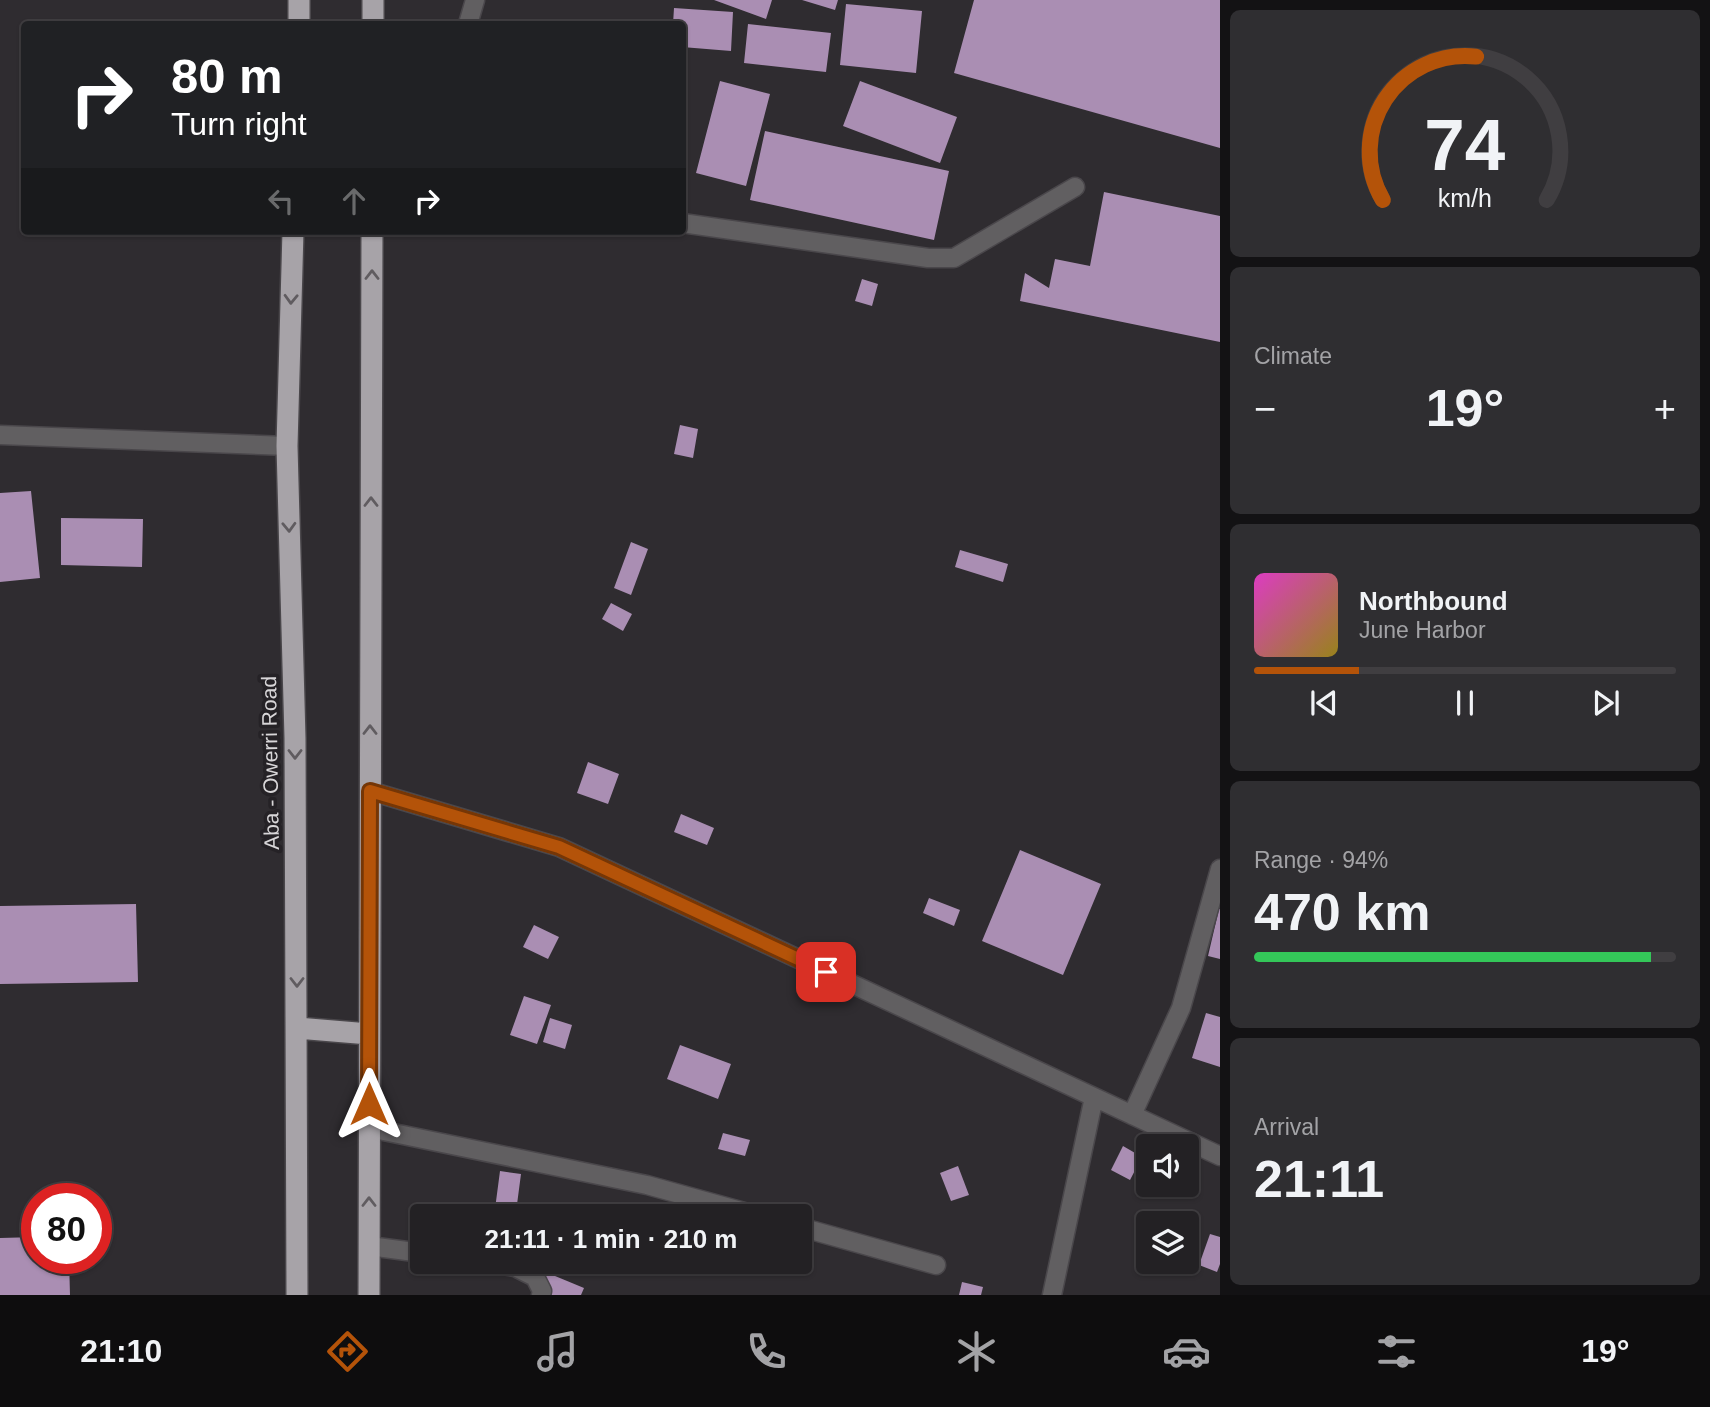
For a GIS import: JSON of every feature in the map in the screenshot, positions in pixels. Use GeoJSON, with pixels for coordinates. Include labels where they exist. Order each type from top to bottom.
{"type":"FeatureCollection","features":[{"type":"Feature","properties":{"kind":"highway"},"geometry":{"type":"LineString","coordinates":[[299,0],[299,21]]}},
{"type":"Feature","properties":{"kind":"highway"},"geometry":{"type":"LineString","coordinates":[[373,0],[373,21]]}},
{"type":"Feature","properties":{"kind":"highway","name":"Aba - Owerri Road"},"geometry":{"type":"LineString","coordinates":[[293,235],[287,446],[295,738],[297,1295]]}},
{"type":"Feature","properties":{"kind":"highway"},"geometry":{"type":"LineString","coordinates":[[369,1295],[372,235]]}},
{"type":"Feature","properties":{"kind":"highway"},"geometry":{"type":"LineString","coordinates":[[297,1028],[369,1034]]}},
{"type":"Feature","properties":{"kind":"lane"},"geometry":{"type":"LineString","coordinates":[[469,21],[475,0]]}},
{"type":"Feature","properties":{"kind":"lane"},"geometry":{"type":"LineString","coordinates":[[686,224],[928,258],[954,258],[1075,187]]}},
{"type":"Feature","properties":{"kind":"lane"},"geometry":{"type":"LineString","coordinates":[[0,435],[287,446]]}},
{"type":"Feature","properties":{"kind":"lane"},"geometry":{"type":"LineString","coordinates":[[370,791],[559,847],[1220,1156]]}},
{"type":"Feature","properties":{"kind":"lane"},"geometry":{"type":"LineString","coordinates":[[1132,1115],[1181,1008],[1220,869]]}},
{"type":"Feature","properties":{"kind":"lane"},"geometry":{"type":"LineString","coordinates":[[1052,1295],[1094,1097]]}},
{"type":"Feature","properties":{"kind":"lane"},"geometry":{"type":"LineString","coordinates":[[369,1128],[647,1185],[716,1204]]}},
{"type":"Feature","properties":{"kind":"lane"},"geometry":{"type":"LineString","coordinates":[[812,1230],[936,1265]]}},
{"type":"Feature","properties":{"kind":"lane"},"geometry":{"type":"LineString","coordinates":[[369,1245],[410,1251]]}},
{"type":"Feature","properties":{"kind":"lane"},"geometry":{"type":"LineString","coordinates":[[529,1274],[535,1277],[542,1291],[541,1295]]}},
{"type":"Feature","properties":{"kind":"building"},"geometry":{"type":"Polygon","coordinates":[[[714,0],[772,0],[766,19],[714,0]]]}},
{"type":"Feature","properties":{"kind":"building"},"geometry":{"type":"Polygon","coordinates":[[[802,0],[838,0],[835,10],[802,0]]]}},
{"type":"Feature","properties":{"kind":"building"},"geometry":{"type":"Polygon","coordinates":[[[974,0],[1220,0],[1220,148],[954,73],[974,0]]]}},
{"type":"Feature","properties":{"kind":"building"},"geometry":{"type":"Polygon","coordinates":[[[846,4],[922,11],[916,73],[840,65],[846,4]]]}},
{"type":"Feature","properties":{"kind":"building"},"geometry":{"type":"Polygon","coordinates":[[[674,8],[733,12],[731,51],[686,47],[686,21],[673,21],[674,8]]]}},
{"type":"Feature","properties":{"kind":"building"},"geometry":{"type":"Polygon","coordinates":[[[608,19],[640,20],[640,21],[608,19]]]}},
{"type":"Feature","properties":{"kind":"building"},"geometry":{"type":"Polygon","coordinates":[[[748,24],[831,33],[826,72],[744,63],[748,24]]]}},
{"type":"Feature","properties":{"kind":"building"},"geometry":{"type":"Polygon","coordinates":[[[720,81],[770,94],[746,186],[696,173],[720,81]]]}},
{"type":"Feature","properties":{"kind":"building"},"geometry":{"type":"Polygon","coordinates":[[[860,81],[957,117],[940,163],[843,126],[860,81]]]}},
{"type":"Feature","properties":{"kind":"building"},"geometry":{"type":"Polygon","coordinates":[[[765,131],[949,171],[934,240],[750,200],[765,131]]]}},
{"type":"Feature","properties":{"kind":"building"},"geometry":{"type":"Polygon","coordinates":[[[1104,192],[1220,216],[1220,342],[1020,301],[1025,273],[1049,288],[1055,259],[1090,266],[1104,192]]]}},
{"type":"Feature","properties":{"kind":"building"},"geometry":{"type":"Polygon","coordinates":[[[862,279],[878,284],[872,306],[855,301],[862,279]]]}},
{"type":"Feature","properties":{"kind":"building"},"geometry":{"type":"Polygon","coordinates":[[[680,425],[698,429],[693,458],[674,454],[680,425]]]}},
{"type":"Feature","properties":{"kind":"building"},"geometry":{"type":"Polygon","coordinates":[[[31,491],[40,578],[0,582],[0,493],[31,491]]]}},
{"type":"Feature","properties":{"kind":"building"},"geometry":{"type":"Polygon","coordinates":[[[61,518],[143,519],[142,567],[61,565],[61,518]]]}},
{"type":"Feature","properties":{"kind":"building"},"geometry":{"type":"Polygon","coordinates":[[[631,542],[648,549],[631,595],[614,588],[631,542]]]}},
{"type":"Feature","properties":{"kind":"building"},"geometry":{"type":"Polygon","coordinates":[[[960,550],[1008,564],[1003,582],[955,567],[960,550]]]}},
{"type":"Feature","properties":{"kind":"building"},"geometry":{"type":"Polygon","coordinates":[[[611,603],[632,614],[623,631],[602,619],[611,603]]]}},
{"type":"Feature","properties":{"kind":"building"},"geometry":{"type":"Polygon","coordinates":[[[588,762],[619,774],[608,804],[577,793],[588,762]]]}},
{"type":"Feature","properties":{"kind":"building"},"geometry":{"type":"Polygon","coordinates":[[[681,814],[714,828],[707,845],[674,832],[681,814]]]}},
{"type":"Feature","properties":{"kind":"building"},"geometry":{"type":"Polygon","coordinates":[[[1020,850],[1101,884],[1063,975],[982,941],[1020,850]]]}},
{"type":"Feature","properties":{"kind":"building"},"geometry":{"type":"Polygon","coordinates":[[[929,898],[960,910],[954,926],[923,913],[929,898]]]}},
{"type":"Feature","properties":{"kind":"building"},"geometry":{"type":"Polygon","coordinates":[[[136,904],[138,982],[0,984],[0,906],[136,904]]]}},
{"type":"Feature","properties":{"kind":"building"},"geometry":{"type":"Polygon","coordinates":[[[1220,909],[1220,959],[1208,956],[1220,909]]]}},
{"type":"Feature","properties":{"kind":"building"},"geometry":{"type":"Polygon","coordinates":[[[534,925],[559,937],[548,959],[523,947],[534,925]]]}},
{"type":"Feature","properties":{"kind":"building"},"geometry":{"type":"Polygon","coordinates":[[[524,996],[551,1005],[537,1044],[510,1035],[524,996]]]}},
{"type":"Feature","properties":{"kind":"building"},"geometry":{"type":"Polygon","coordinates":[[[1206,1013],[1220,1017],[1220,1067],[1192,1058],[1206,1013]]]}},
{"type":"Feature","properties":{"kind":"building"},"geometry":{"type":"Polygon","coordinates":[[[550,1018],[572,1025],[565,1049],[543,1042],[550,1018]]]}},
{"type":"Feature","properties":{"kind":"building"},"geometry":{"type":"Polygon","coordinates":[[[680,1045],[731,1064],[718,1099],[667,1079],[680,1045]]]}},
{"type":"Feature","properties":{"kind":"building"},"geometry":{"type":"Polygon","coordinates":[[[723,1133],[750,1140],[745,1156],[718,1149],[723,1133]]]}},
{"type":"Feature","properties":{"kind":"building"},"geometry":{"type":"Polygon","coordinates":[[[1123,1146],[1136,1154],[1136,1168],[1130,1180],[1111,1170],[1123,1146]]]}},
{"type":"Feature","properties":{"kind":"building"},"geometry":{"type":"Polygon","coordinates":[[[958,1166],[969,1195],[951,1201],[940,1173],[958,1166]]]}},
{"type":"Feature","properties":{"kind":"building"},"geometry":{"type":"Polygon","coordinates":[[[500,1171],[521,1174],[517,1204],[496,1204],[500,1171]]]}},
{"type":"Feature","properties":{"kind":"building"},"geometry":{"type":"Polygon","coordinates":[[[1210,1234],[1220,1237],[1220,1264],[1217,1272],[1199,1265],[1210,1234]]]}},
{"type":"Feature","properties":{"kind":"building"},"geometry":{"type":"Polygon","coordinates":[[[21,1237],[21,1274],[69,1274],[70,1295],[0,1295],[0,1238],[21,1237]]]}},
{"type":"Feature","properties":{"kind":"building"},"geometry":{"type":"Polygon","coordinates":[[[542,1274],[550,1274],[584,1288],[581,1295],[533,1295],[542,1274]]]}},
{"type":"Feature","properties":{"kind":"building"},"geometry":{"type":"Polygon","coordinates":[[[962,1282],[983,1287],[981,1295],[959,1295],[962,1282]]]}},
{"type":"Feature","properties":{"kind":"route"},"geometry":{"type":"LineString","coordinates":[[369,1104],[370,791],[559,847],[826,972]]}}]}
